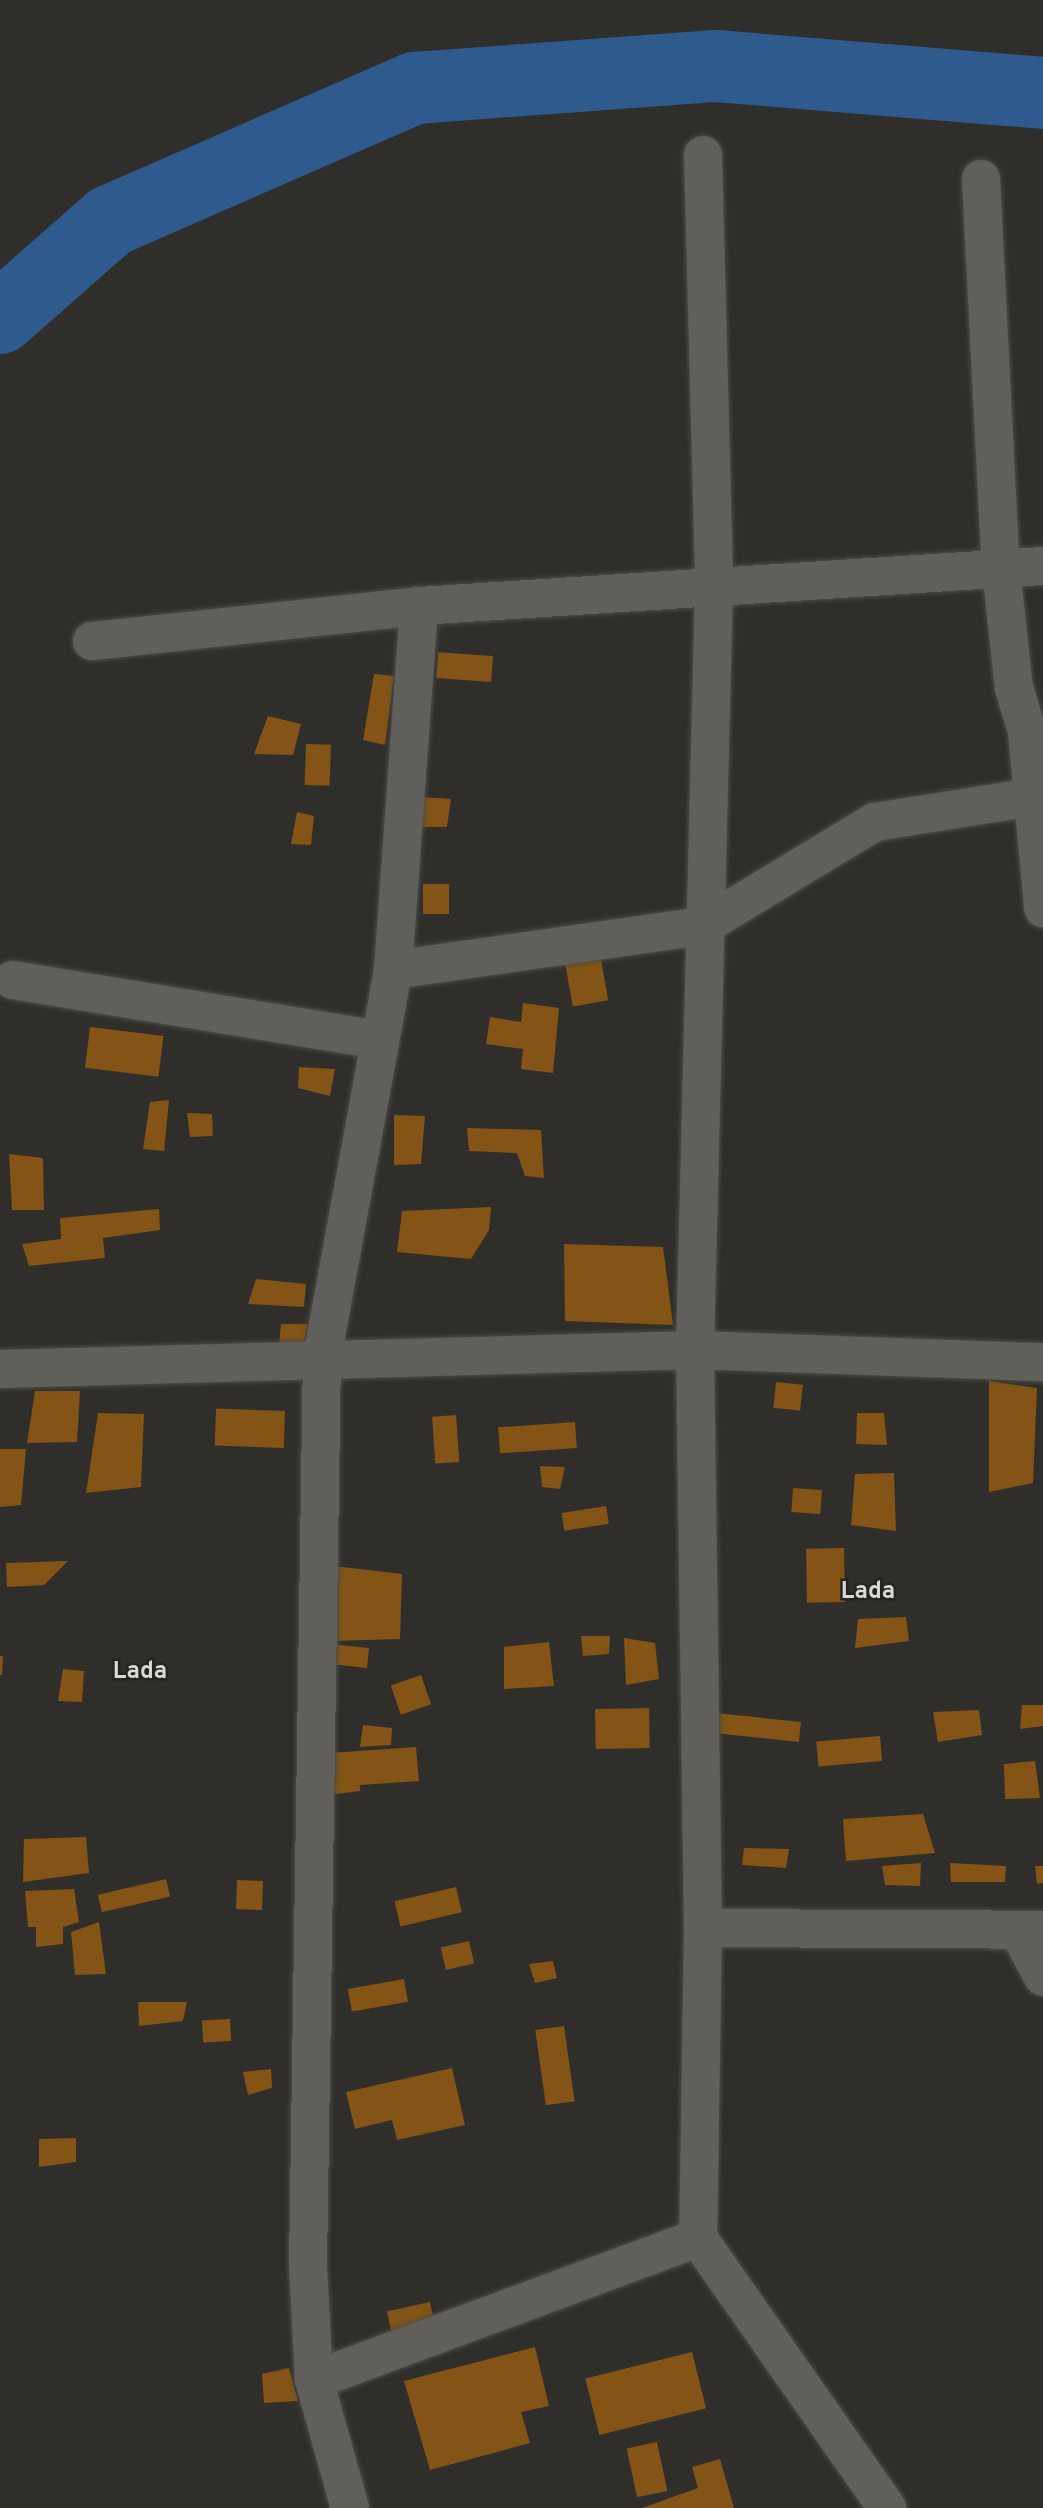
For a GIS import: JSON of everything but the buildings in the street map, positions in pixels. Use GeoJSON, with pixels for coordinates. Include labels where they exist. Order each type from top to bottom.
{"type":"FeatureCollection","features":[{"type":"Feature","properties":{"kind":"street"},"geometry":{"type":"LineString","coordinates":[[703,155],[715,587],[703,926],[695,1350],[703,1928],[698,2238],[887,2508]]}},
{"type":"Feature","properties":{"kind":"street"},"geometry":{"type":"LineString","coordinates":[[981,178],[1001,569],[1029,688],[1027,731],[1043,908]]}},
{"type":"Feature","properties":{"kind":"street"},"geometry":{"type":"LineString","coordinates":[[92,641],[419,606],[1043,566]]}},
{"type":"Feature","properties":{"kind":"street"},"geometry":{"type":"LineString","coordinates":[[350,2508],[314,2380],[308,2266],[322,1358],[393,970],[419,606]]}},
{"type":"Feature","properties":{"kind":"street"},"geometry":{"type":"LineString","coordinates":[[393,970],[703,926],[875,822],[1033,797]]}},
{"type":"Feature","properties":{"kind":"street"},"geometry":{"type":"LineString","coordinates":[[13,980],[380,1040]]}},
{"type":"Feature","properties":{"kind":"street"},"geometry":{"type":"LineString","coordinates":[[0,1369],[322,1358],[695,1350],[1043,1362]]}},
{"type":"Feature","properties":{"kind":"street"},"geometry":{"type":"LineString","coordinates":[[703,1928],[1030,1930],[1043,1977]]}},
{"type":"Feature","properties":{"kind":"street"},"geometry":{"type":"LineString","coordinates":[[314,2380],[698,2238]]}},
{"type":"Feature","properties":{"kind":"waterway"},"geometry":{"type":"LineString","coordinates":[[0,318],[110,221],[415,88],[716,66],[1043,93]]}},
{"type":"Feature","properties":{"kind":"district","name":"Lada"},"geometry":{"type":"Point","coordinates":[868,1593]}},
{"type":"Feature","properties":{"kind":"district","name":"Lada"},"geometry":{"type":"Point","coordinates":[140,1673]}}]}
